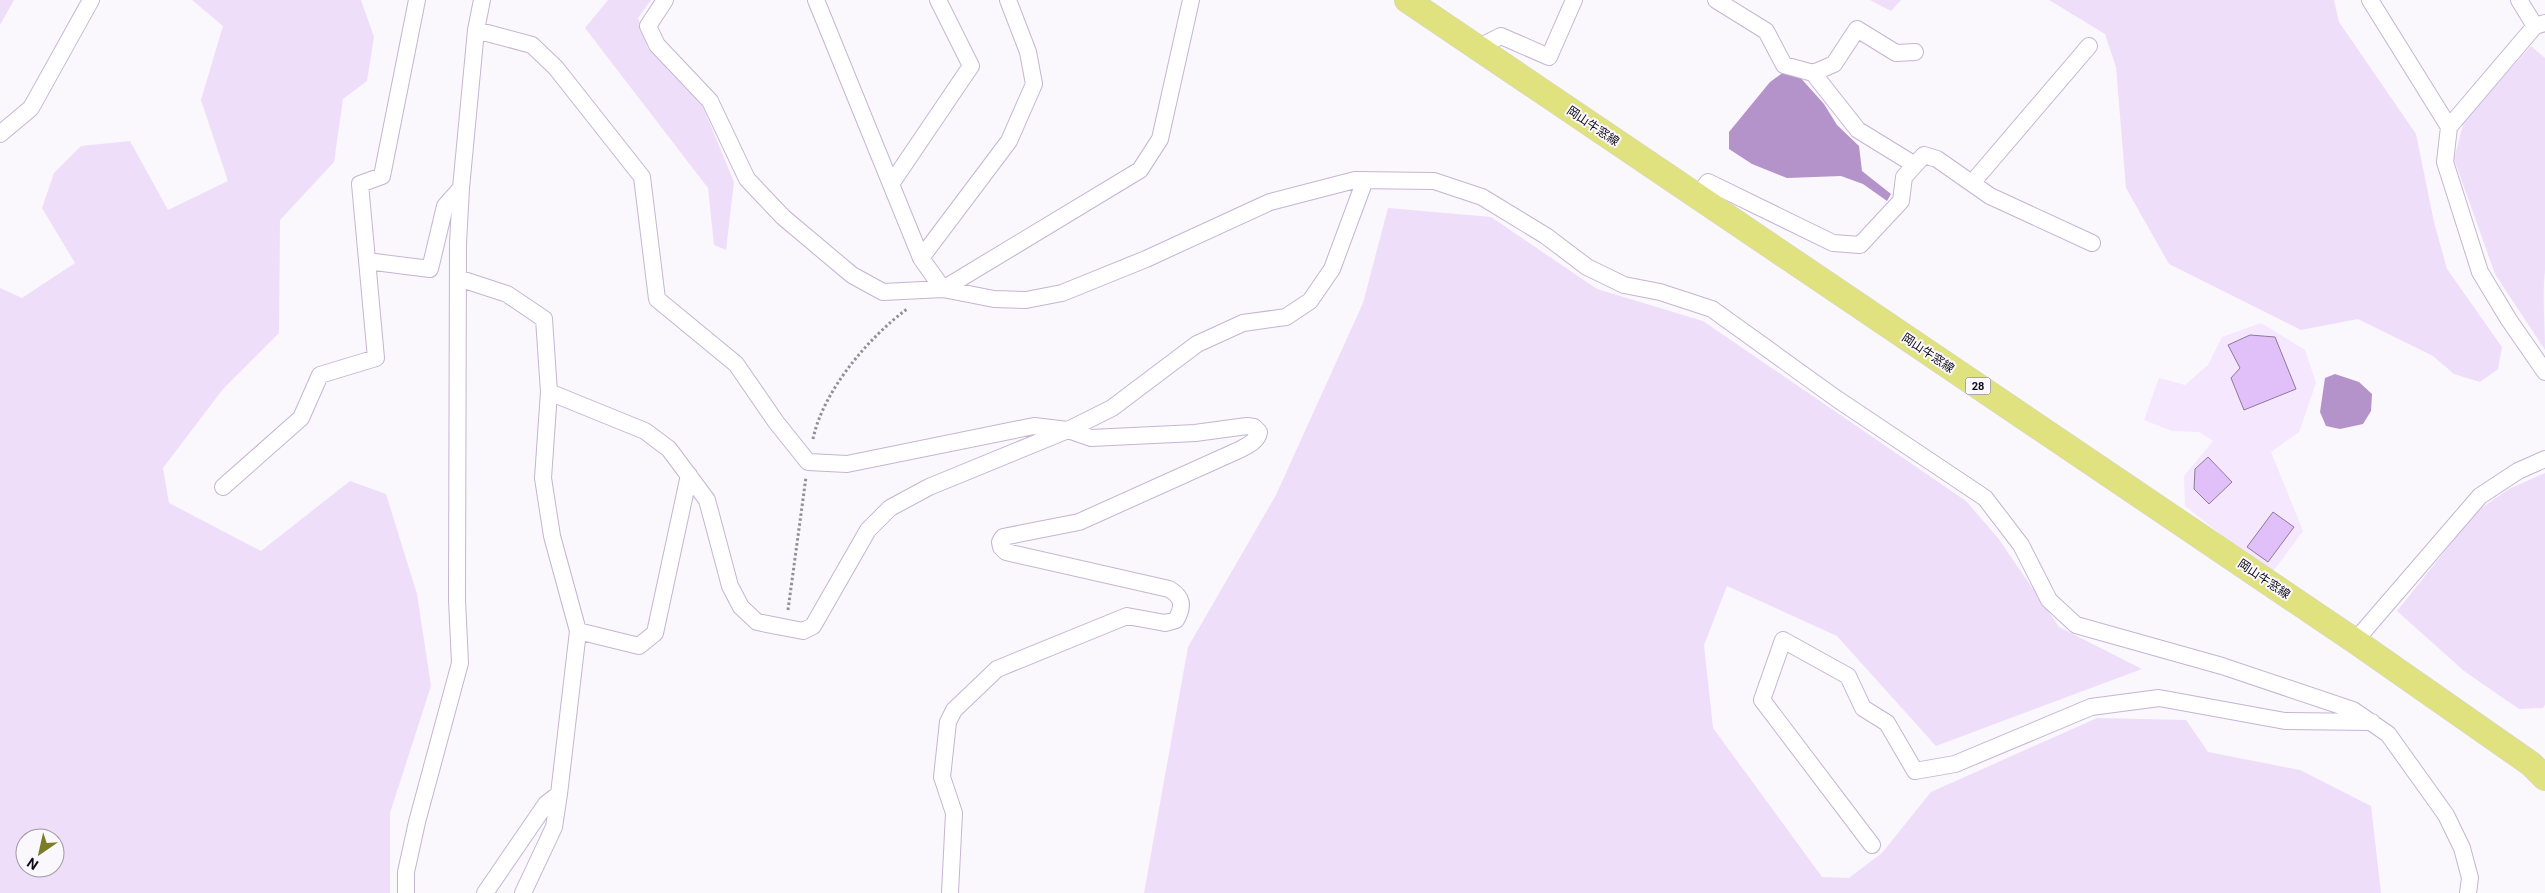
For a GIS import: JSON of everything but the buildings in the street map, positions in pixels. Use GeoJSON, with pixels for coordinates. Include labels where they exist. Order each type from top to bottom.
{"type":"FeatureCollection","features":[{"type":"Feature","properties":{"kind":"main road","name":"岡山牛窓線"},"geometry":{"type":"LineString","coordinates":[[1407,0],[2354,640],[2531,764],[2545,778]]}},
{"type":"Feature","properties":{"kind":"street"},"geometry":{"type":"LineString","coordinates":[[0,134],[31,108],[91,0]]}},
{"type":"Feature","properties":{"kind":"street"},"geometry":{"type":"LineString","coordinates":[[223,487],[301,418],[320,374],[376,358],[360,184],[382,176],[417,0]]}},
{"type":"Feature","properties":{"kind":"street"},"geometry":{"type":"LineString","coordinates":[[406,893],[406,872],[417,822],[460,663],[457,600],[458,278],[461,188],[476,30],[482,0]]}},
{"type":"Feature","properties":{"kind":"street"},"geometry":{"type":"LineString","coordinates":[[665,0],[648,26],[657,45],[710,101],[747,178],[783,217],[852,274],[883,292],[943,289],[994,299],[1026,300],[1062,293],[1146,259],[1270,202],[1355,180],[1434,181],[1482,197],[1546,236],[1595,271],[1624,286],[1660,292],[1712,309],[1837,400],[1985,498],[2021,545],[2049,600],[2076,625],[2222,666],[2353,710],[2388,734],[2446,815],[2462,848],[2470,878],[2468,893]]}},
{"type":"Feature","properties":{"kind":"street"},"geometry":{"type":"LineString","coordinates":[[816,0],[922,258],[943,289]]}},
{"type":"Feature","properties":{"kind":"street"},"geometry":{"type":"LineString","coordinates":[[891,184],[971,66],[938,0]]}},
{"type":"Feature","properties":{"kind":"street"},"geometry":{"type":"LineString","coordinates":[[922,258],[1009,141],[1034,84],[1028,52],[1008,0]]}},
{"type":"Feature","properties":{"kind":"street"},"geometry":{"type":"LineString","coordinates":[[943,289],[1140,170],[1160,139],[1191,0]]}},
{"type":"Feature","properties":{"kind":"street"},"geometry":{"type":"LineString","coordinates":[[1477,48],[1500,36],[1549,57],[1574,0]]}},
{"type":"Feature","properties":{"kind":"street"},"geometry":{"type":"LineString","coordinates":[[1716,0],[1766,31],[1784,66],[1813,73],[1834,64],[1857,29],[1896,53],[1915,52]]}},
{"type":"Feature","properties":{"kind":"street"},"geometry":{"type":"LineString","coordinates":[[2370,0],[2449,127]]}},
{"type":"Feature","properties":{"kind":"street"},"geometry":{"type":"LineString","coordinates":[[2519,0],[2540,24],[2449,127],[2445,162],[2480,272],[2509,320],[2545,372]]}},
{"type":"Feature","properties":{"kind":"street"},"geometry":{"type":"LineString","coordinates":[[476,30],[532,45],[556,68],[642,177],[657,299],[736,364],[776,422],[808,462],[847,464],[1034,426],[1068,430],[1090,438],[1195,433],[1246,426],[1254,427],[1259,432],[1252,442],[1239,450],[1079,522],[1003,537],[1000,542],[1001,548],[1006,552],[1169,589],[1177,594],[1182,601],[1182,610],[1176,620],[1166,622],[1127,616],[997,669],[954,710],[948,722],[942,777],[954,813],[950,893]]}},
{"type":"Feature","properties":{"kind":"street"},"geometry":{"type":"LineString","coordinates":[[1972,183],[2089,46]]}},
{"type":"Feature","properties":{"kind":"street"},"geometry":{"type":"LineString","coordinates":[[1813,73],[1858,130],[1915,165]]}},
{"type":"Feature","properties":{"kind":"street"},"geometry":{"type":"LineString","coordinates":[[1697,196],[1708,182],[1833,244],[1860,245],[1901,201],[1904,176],[1924,155],[1937,159],[1990,196],[2092,243]]}},
{"type":"Feature","properties":{"kind":"street"},"geometry":{"type":"LineString","coordinates":[[550,392],[645,431],[670,449],[707,500],[730,586],[741,608],[757,622],[803,631],[813,626],[868,530],[890,508],[929,487],[1068,430],[1112,408],[1196,344],[1243,323],[1286,317],[1310,301],[1332,269],[1365,180]]}},
{"type":"Feature","properties":{"kind":"street"},"geometry":{"type":"LineString","coordinates":[[367,261],[430,269],[445,206],[461,188]]}},
{"type":"Feature","properties":{"kind":"street"},"geometry":{"type":"LineString","coordinates":[[458,278],[507,294],[544,320],[550,392],[543,478],[552,536],[578,631],[560,794],[554,827],[523,893]]}},
{"type":"Feature","properties":{"kind":"street"},"geometry":{"type":"LineString","coordinates":[[2354,640],[2480,496],[2518,471],[2545,459]]}},
{"type":"Feature","properties":{"kind":"street"},"geometry":{"type":"LineString","coordinates":[[578,631],[639,646],[654,634],[689,475]]}},
{"type":"Feature","properties":{"kind":"street"},"geometry":{"type":"LineString","coordinates":[[1872,845],[1762,700],[1783,640],[1848,676],[1863,708],[1887,723],[1914,771],[1955,764],[2091,707],[2159,698],[2286,721],[2372,722]]}},
{"type":"Feature","properties":{"kind":"street"},"geometry":{"type":"LineString","coordinates":[[485,893],[546,804],[560,794]]}},
{"type":"Feature","properties":{"kind":"path"},"geometry":{"type":"LineString","coordinates":[[786,628],[808,462],[816,425],[842,378],[864,348],[910,307]]}},
{"type":"Feature","properties":{"kind":"shaded area"},"geometry":{"type":"Polygon","coordinates":[[[0,0],[14,0],[0,25],[0,0]]]}},
{"type":"Feature","properties":{"kind":"shaded area"},"geometry":{"type":"Polygon","coordinates":[[[192,0],[361,0],[374,37],[367,81],[343,99],[334,162],[280,220],[279,333],[223,389],[163,468],[169,503],[261,551],[350,481],[386,494],[417,594],[431,686],[390,813],[390,893],[0,893],[0,288],[22,298],[75,263],[42,208],[54,173],[81,146],[130,141],[168,210],[228,181],[201,100],[223,26],[192,0]]]}},
{"type":"Feature","properties":{"kind":"shaded area"},"geometry":{"type":"Polygon","coordinates":[[[608,0],[651,0],[638,18],[648,48],[703,107],[734,182],[726,250],[714,245],[708,188],[585,28],[608,0]]]}},
{"type":"Feature","properties":{"kind":"shaded area"},"geometry":{"type":"Polygon","coordinates":[[[1870,0],[1901,0],[1891,11],[1870,0]]]}},
{"type":"Feature","properties":{"kind":"shaded area"},"geometry":{"type":"Polygon","coordinates":[[[2049,0],[2334,0],[2339,22],[2416,134],[2434,222],[2447,269],[2502,347],[2498,369],[2480,382],[2454,374],[2433,356],[2358,319],[2301,330],[2169,264],[2126,188],[2116,67],[2105,34],[2049,0]]]}},
{"type":"Feature","properties":{"kind":"shaded area"},"geometry":{"type":"Polygon","coordinates":[[[2531,46],[2545,58],[2545,350],[2495,274],[2454,159],[2464,121],[2531,46]]]}},
{"type":"Feature","properties":{"kind":"shaded area"},"geometry":{"type":"Polygon","coordinates":[[[1784,72],[1798,75],[1824,104],[1837,125],[1859,146],[1862,171],[1891,194],[1887,201],[1863,184],[1841,176],[1787,178],[1752,164],[1729,149],[1729,132],[1770,82],[1784,72]]]}},
{"type":"Feature","properties":{"kind":"shaded area"},"geometry":{"type":"Polygon","coordinates":[[[1388,208],[1491,217],[1597,289],[1703,321],[1966,501],[1998,538],[2059,627],[2142,669],[1936,746],[1837,636],[1727,586],[1704,645],[1713,728],[1822,877],[1849,878],[1882,853],[1931,792],[2097,718],[2186,720],[2208,752],[2300,770],[2371,806],[2381,893],[1144,893],[1188,647],[1276,495],[1363,303],[1388,208]]]}},
{"type":"Feature","properties":{"kind":"shaded area"},"geometry":{"type":"Polygon","coordinates":[[[2261,323],[2305,350],[2316,383],[2299,432],[2271,452],[2303,531],[2271,574],[2185,506],[2184,476],[2213,441],[2199,432],[2172,431],[2144,420],[2159,378],[2185,385],[2208,365],[2222,337],[2261,323]]]}},
{"type":"Feature","properties":{"kind":"shaded area"},"geometry":{"type":"Polygon","coordinates":[[[2335,374],[2359,382],[2372,394],[2371,411],[2363,424],[2340,429],[2326,426],[2320,412],[2325,378],[2335,374]]]}},
{"type":"Feature","properties":{"kind":"shaded area"},"geometry":{"type":"Polygon","coordinates":[[[2545,473],[2545,705],[2543,708],[2519,709],[2464,671],[2397,611],[2477,511],[2509,489],[2545,473]]]}}]}
